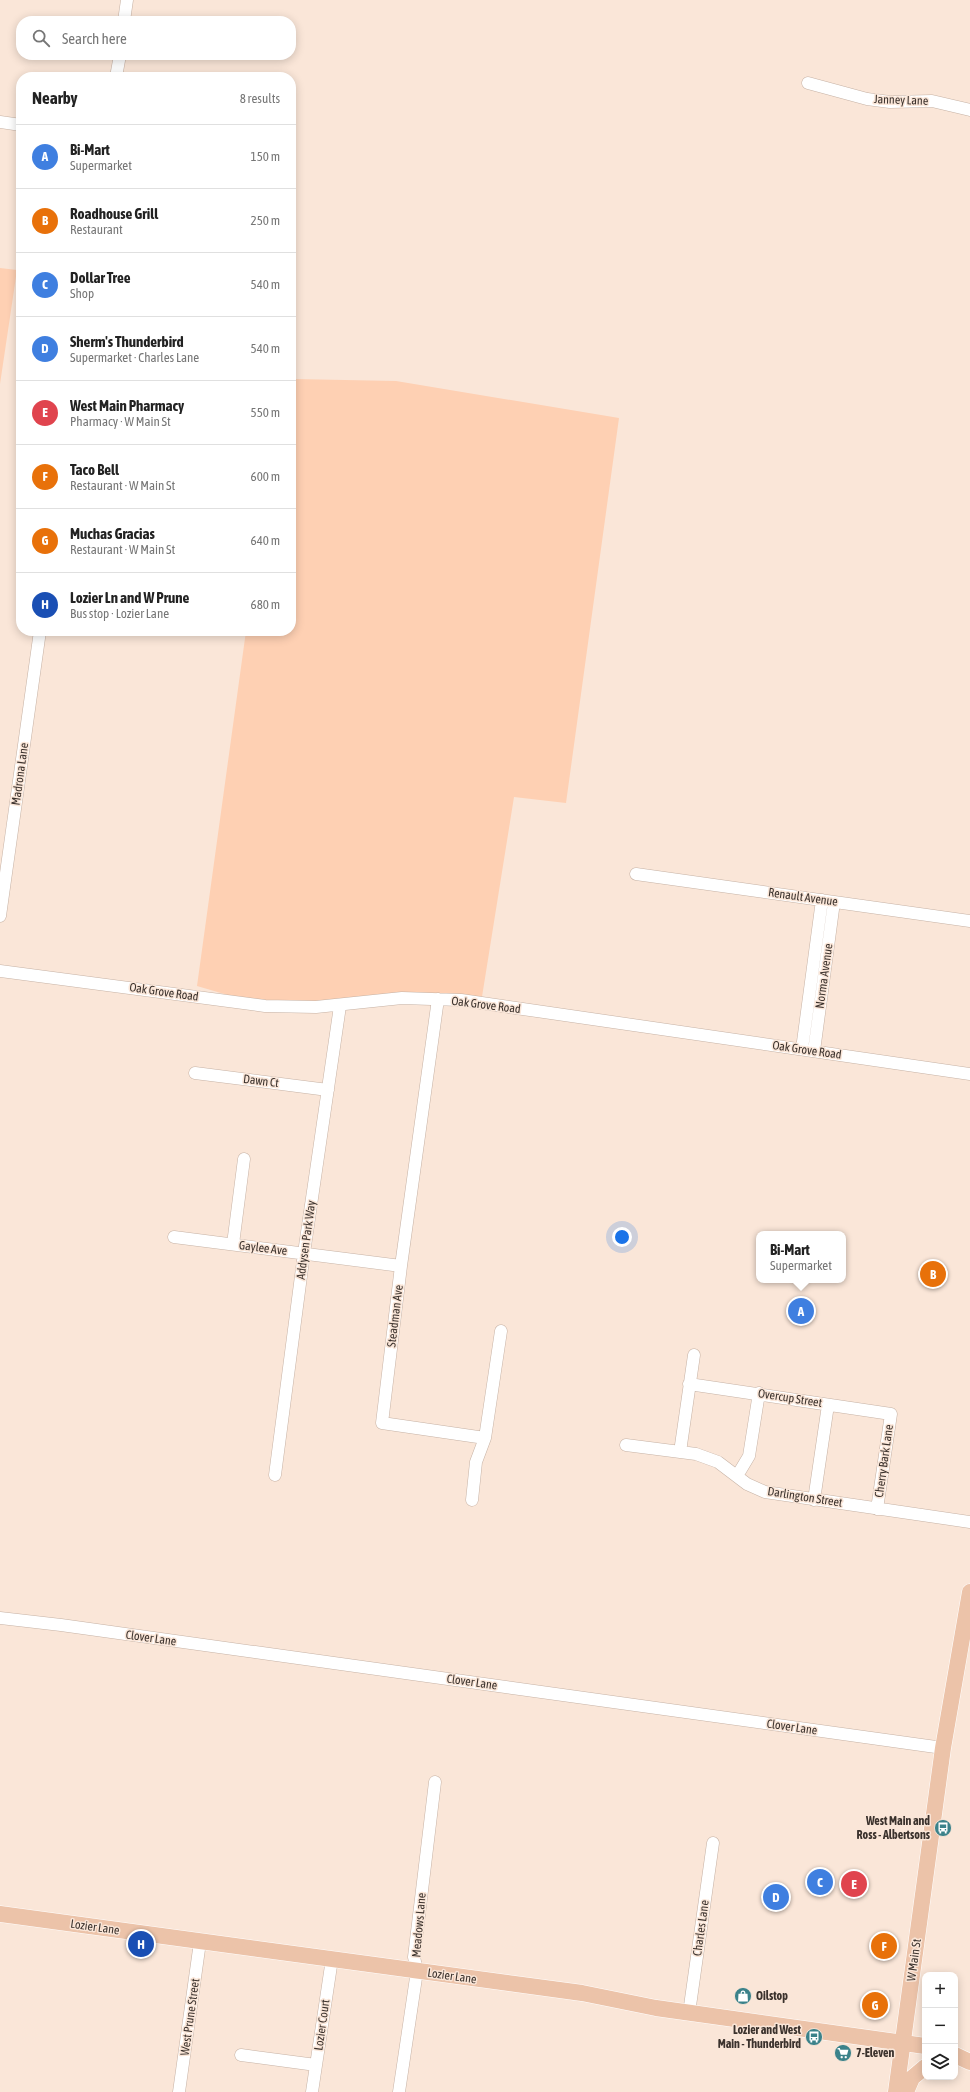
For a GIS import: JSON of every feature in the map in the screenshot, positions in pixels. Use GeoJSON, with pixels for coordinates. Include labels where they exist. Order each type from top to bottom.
{"type":"FeatureCollection","features":[{"type":"Feature","properties":{"kind":"main road","name":"W Main St"},"geometry":{"type":"LineString","coordinates":[[896,2092],[943,1748],[970,1592]]}},
{"type":"Feature","properties":{"kind":"main road","name":"Lozier Lane"},"geometry":{"type":"LineString","coordinates":[[0,1914],[605,1996],[656,2008],[922,2045]]}},
{"type":"Feature","properties":{"kind":"main road"},"geometry":{"type":"LineString","coordinates":[[958,2056],[970,2062]]}},
{"type":"Feature","properties":{"kind":"main road"},"geometry":{"type":"LineString","coordinates":[[958,2060],[970,2062]]}},
{"type":"Feature","properties":{"kind":"main road"},"geometry":{"type":"LineString","coordinates":[[906,2092],[912,2078],[922,2070]]}},
{"type":"Feature","properties":{"kind":"street"},"geometry":{"type":"LineString","coordinates":[[125,16],[127,0]]}},
{"type":"Feature","properties":{"kind":"street"},"geometry":{"type":"LineString","coordinates":[[117,72],[119,60]]}},
{"type":"Feature","properties":{"kind":"street","name":"Janney Lane"},"geometry":{"type":"LineString","coordinates":[[808,84],[867,99],[890,102],[932,101],[970,110]]}},
{"type":"Feature","properties":{"kind":"street"},"geometry":{"type":"LineString","coordinates":[[0,122],[16,124]]}},
{"type":"Feature","properties":{"kind":"street","name":"Madrona Lane"},"geometry":{"type":"LineString","coordinates":[[0,916],[39,636]]}},
{"type":"Feature","properties":{"kind":"street","name":"Renault Avenue"},"geometry":{"type":"LineString","coordinates":[[636,874],[970,921]]}},
{"type":"Feature","properties":{"kind":"street","name":"Norma Avenue"},"geometry":{"type":"LineString","coordinates":[[808,1050],[828,901]]}},
{"type":"Feature","properties":{"kind":"street","name":"Oak Grove Road"},"geometry":{"type":"LineString","coordinates":[[0,971],[290,1008],[340,1006],[402,998],[461,1000],[970,1074]]}},
{"type":"Feature","properties":{"kind":"street","name":"Steadman Ave"},"geometry":{"type":"LineString","coordinates":[[438,999],[401,1266],[382,1423],[485,1438]]}},
{"type":"Feature","properties":{"kind":"street","name":"Addysen Park Way"},"geometry":{"type":"LineString","coordinates":[[274,1475],[304,1253],[340,1006]]}},
{"type":"Feature","properties":{"kind":"street","name":"Dawn Ct"},"geometry":{"type":"LineString","coordinates":[[195,1072],[328,1090]]}},
{"type":"Feature","properties":{"kind":"street"},"geometry":{"type":"LineString","coordinates":[[232,1244],[244,1159]]}},
{"type":"Feature","properties":{"kind":"street","name":"Gaylee Ave"},"geometry":{"type":"LineString","coordinates":[[174,1237],[401,1266]]}},
{"type":"Feature","properties":{"kind":"street"},"geometry":{"type":"LineString","coordinates":[[472,1500],[476,1462],[485,1438],[501,1331]]}},
{"type":"Feature","properties":{"kind":"street"},"geometry":{"type":"LineString","coordinates":[[680,1452],[694,1355]]}},
{"type":"Feature","properties":{"kind":"street","name":"Overcup Street"},"geometry":{"type":"LineString","coordinates":[[689,1384],[759,1393],[891,1414]]}},
{"type":"Feature","properties":{"kind":"street"},"geometry":{"type":"LineString","coordinates":[[737,1476],[749,1456],[759,1393]]}},
{"type":"Feature","properties":{"kind":"street"},"geometry":{"type":"LineString","coordinates":[[814,1500],[828,1404]]}},
{"type":"Feature","properties":{"kind":"street","name":"Cherry Bark Lane"},"geometry":{"type":"LineString","coordinates":[[877,1509],[891,1414]]}},
{"type":"Feature","properties":{"kind":"street","name":"Darlington Street"},"geometry":{"type":"LineString","coordinates":[[626,1445],[696,1454],[718,1462],[747,1484],[765,1492],[970,1522]]}},
{"type":"Feature","properties":{"kind":"street","name":"Clover Lane"},"geometry":{"type":"LineString","coordinates":[[0,1618],[61,1625],[943,1748]]}},
{"type":"Feature","properties":{"kind":"street","name":"Meadows Lane"},"geometry":{"type":"LineString","coordinates":[[399,2092],[417,1971],[414,1956],[435,1782]]}},
{"type":"Feature","properties":{"kind":"street","name":"Charles Lane"},"geometry":{"type":"LineString","coordinates":[[689,2013],[713,1844]]}},
{"type":"Feature","properties":{"kind":"street","name":"West Prune Street"},"geometry":{"type":"LineString","coordinates":[[179,2092],[200,1942]]}},
{"type":"Feature","properties":{"kind":"street","name":"Lozier Court"},"geometry":{"type":"LineString","coordinates":[[312,2092],[332,1958]]}},
{"type":"Feature","properties":{"kind":"street"},"geometry":{"type":"LineString","coordinates":[[241,2055],[316,2065]]}},
{"type":"Feature","properties":{"kind":"shaded area"},"geometry":{"type":"Polygon","coordinates":[[[0,268],[16,270],[16,277],[0,384],[0,268]]]}},
{"type":"Feature","properties":{"kind":"shaded area"},"geometry":{"type":"Polygon","coordinates":[[[296,379],[396,381],[619,418],[566,803],[514,797],[481,1003],[421,998],[265,1006],[197,986],[245,636],[296,636],[296,379]]]}},
{"type":"Feature","properties":{"kind":"place","name":"Roadhouse Grill"},"geometry":{"type":"Point","coordinates":[933,1274]}},
{"type":"Feature","properties":{"kind":"place","name":"Bi-Mart"},"geometry":{"type":"Point","coordinates":[801,1311]}},
{"type":"Feature","properties":{"kind":"place","name":"West Main and Ross - Albertsons"},"geometry":{"type":"Point","coordinates":[943,1828]}},
{"type":"Feature","properties":{"kind":"place","name":"Dollar Tree"},"geometry":{"type":"Point","coordinates":[820,1882]}},
{"type":"Feature","properties":{"kind":"place","name":"West Main Pharmacy"},"geometry":{"type":"Point","coordinates":[854,1884]}},
{"type":"Feature","properties":{"kind":"place","name":"Sherm's Thunderbird"},"geometry":{"type":"Point","coordinates":[776,1897]}},
{"type":"Feature","properties":{"kind":"place","name":"Lozier Ln and W Prune"},"geometry":{"type":"Point","coordinates":[141,1944]}},
{"type":"Feature","properties":{"kind":"place","name":"Taco Bell"},"geometry":{"type":"Point","coordinates":[884,1946]}},
{"type":"Feature","properties":{"kind":"place","name":"Oilstop"},"geometry":{"type":"Point","coordinates":[743,1996]}},
{"type":"Feature","properties":{"kind":"place","name":"Muchas Gracias"},"geometry":{"type":"Point","coordinates":[875,2005]}},
{"type":"Feature","properties":{"kind":"place","name":"Lozier and West Main - Thunderbird"},"geometry":{"type":"Point","coordinates":[814,2037]}},
{"type":"Feature","properties":{"kind":"place","name":"7-Eleven"},"geometry":{"type":"Point","coordinates":[843,2053]}}]}
